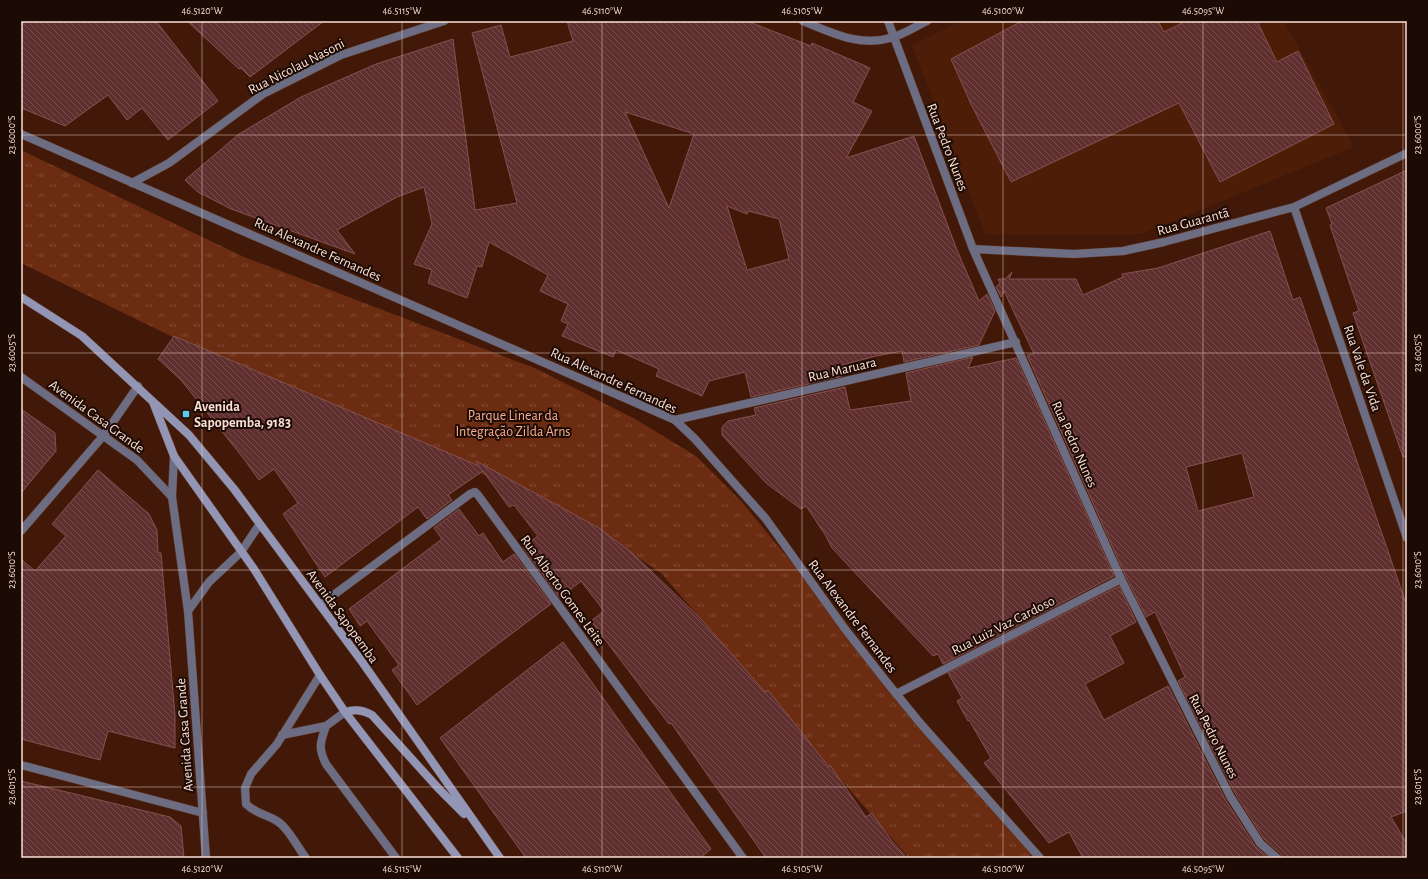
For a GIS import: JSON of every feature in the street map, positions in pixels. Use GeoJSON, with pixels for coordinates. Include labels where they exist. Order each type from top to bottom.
{"type":"FeatureCollection","features":[{"type":"Feature","properties":{"kind":"main road","name":"Avenida Sapopemba"},"geometry":{"type":"LineString","coordinates":[[21,297],[82,336],[138,386],[189,435],[234,489],[320,606],[500,858]]}},
{"type":"Feature","properties":{"kind":"main road","name":"Avenida Sapopemba"},"geometry":{"type":"LineString","coordinates":[[152,400],[174,456],[241,552],[320,675],[345,712],[458,858]]}},
{"type":"Feature","properties":{"kind":"main road"},"geometry":{"type":"LineString","coordinates":[[345,712],[354,709],[362,710],[372,715],[439,789],[479,829]]}},
{"type":"Feature","properties":{"kind":"street","name":"Rua Nicolau Nasoni"},"geometry":{"type":"LineString","coordinates":[[132,183],[169,163],[263,94],[341,55],[444,21]]}},
{"type":"Feature","properties":{"kind":"street"},"geometry":{"type":"LineString","coordinates":[[803,21],[845,38],[865,42],[893,38],[927,21]]}},
{"type":"Feature","properties":{"kind":"street","name":"Rua Pedro Nunes"},"geometry":{"type":"LineString","coordinates":[[888,21],[893,38],[973,249],[1121,579],[1230,796],[1260,843],[1277,858]]}},
{"type":"Feature","properties":{"kind":"street","name":"Rua Alexandre Fernandes"},"geometry":{"type":"LineString","coordinates":[[21,134],[675,420],[695,439],[766,519],[845,629],[896,694],[1040,858]]}},
{"type":"Feature","properties":{"kind":"street","name":"Rua Guarantã"},"geometry":{"type":"LineString","coordinates":[[973,249],[1074,254],[1123,251],[1164,242],[1294,207],[1407,153]]}},
{"type":"Feature","properties":{"kind":"street","name":"Rua Vale da Vida"},"geometry":{"type":"LineString","coordinates":[[1294,207],[1407,538]]}},
{"type":"Feature","properties":{"kind":"street","name":"Rua Maruara"},"geometry":{"type":"LineString","coordinates":[[675,420],[1016,342]]}},
{"type":"Feature","properties":{"kind":"street","name":"Avenida Casa Grande"},"geometry":{"type":"LineString","coordinates":[[21,377],[137,460],[172,497]]}},
{"type":"Feature","properties":{"kind":"street"},"geometry":{"type":"LineString","coordinates":[[21,531],[104,435],[138,386]]}},
{"type":"Feature","properties":{"kind":"street","name":"Avenida Casa Grande"},"geometry":{"type":"LineString","coordinates":[[174,456],[172,497],[188,611],[206,858]]}},
{"type":"Feature","properties":{"kind":"street","name":"Rua Alberto Gomes Leite"},"geometry":{"type":"LineString","coordinates":[[320,606],[470,494],[475,492],[743,858]]}},
{"type":"Feature","properties":{"kind":"street"},"geometry":{"type":"LineString","coordinates":[[188,611],[209,582],[241,552],[259,525]]}},
{"type":"Feature","properties":{"kind":"street","name":"Rua Luiz Vaz Cardoso"},"geometry":{"type":"LineString","coordinates":[[896,694],[1121,579]]}},
{"type":"Feature","properties":{"kind":"street"},"geometry":{"type":"LineString","coordinates":[[306,858],[282,824],[269,817],[254,812],[246,804],[245,788],[250,774],[282,734],[320,675]]}},
{"type":"Feature","properties":{"kind":"street"},"geometry":{"type":"LineString","coordinates":[[282,734],[326,726],[345,712]]}},
{"type":"Feature","properties":{"kind":"street"},"geometry":{"type":"LineString","coordinates":[[326,726],[320,742],[319,751],[326,764],[396,858]]}},
{"type":"Feature","properties":{"kind":"street"},"geometry":{"type":"LineString","coordinates":[[21,765],[203,813]]}},
{"type":"Feature","properties":{"kind":"shaded area"},"geometry":{"type":"Polygon","coordinates":[[[962,21],[1284,21],[1354,147],[1141,234],[985,234],[912,45],[962,21]]]}},
{"type":"Feature","properties":{"kind":"green space","name":"Parque Linear da Integração Zilda Arns"},"geometry":{"type":"Polygon","coordinates":[[[21,150],[244,257],[537,369],[635,419],[696,456],[741,501],[1036,858],[909,858],[661,573],[600,532],[494,479],[220,360],[21,263],[21,150]]]}},
{"type":"Feature","properties":{"kind":"building"},"geometry":{"type":"Polygon","coordinates":[[[21,21],[156,21],[218,101],[168,140],[142,108],[127,120],[108,95],[65,126],[21,108],[21,21]]]}},
{"type":"Feature","properties":{"kind":"building"},"geometry":{"type":"Polygon","coordinates":[[[187,21],[324,21],[250,77],[241,68],[239,69],[187,21]]]}},
{"type":"Feature","properties":{"kind":"building"},"geometry":{"type":"Polygon","coordinates":[[[567,21],[747,21],[811,46],[812,43],[870,68],[853,102],[872,111],[846,158],[914,136],[957,250],[979,301],[987,294],[995,311],[979,345],[904,362],[902,351],[876,356],[842,365],[843,376],[751,397],[745,372],[709,381],[702,396],[656,376],[659,369],[616,350],[613,357],[562,336],[568,324],[561,321],[568,304],[540,291],[548,275],[489,242],[482,267],[477,266],[467,298],[428,283],[432,270],[414,264],[432,224],[424,187],[397,197],[337,230],[355,254],[231,209],[198,192],[185,180],[239,134],[301,97],[376,64],[453,39],[475,210],[517,203],[472,33],[501,25],[510,57],[573,41],[567,21]],[[625,112],[669,208],[694,134],[625,112]],[[727,206],[747,270],[789,259],[779,219],[748,211],[747,214],[727,206]]]}},
{"type":"Feature","properties":{"kind":"building"},"geometry":{"type":"Polygon","coordinates":[[[1022,21],[1158,21],[1164,32],[1186,21],[1257,21],[1277,62],[1298,51],[1334,124],[1220,182],[1179,103],[1011,182],[971,104],[951,59],[1022,21]]]}},
{"type":"Feature","properties":{"kind":"building"},"geometry":{"type":"Polygon","coordinates":[[[1407,170],[1407,457],[1403,457],[1353,313],[1359,311],[1330,225],[1332,224],[1326,208],[1407,170]]]}},
{"type":"Feature","properties":{"kind":"building"},"geometry":{"type":"Polygon","coordinates":[[[1270,231],[1293,300],[1300,297],[1407,606],[1407,811],[1391,817],[1407,844],[1407,858],[1282,858],[1281,854],[1264,839],[1235,793],[1178,681],[1185,677],[1155,612],[1146,617],[1126,577],[1027,355],[1034,354],[1004,291],[1001,297],[996,287],[1000,283],[998,279],[1005,279],[1012,272],[1009,279],[1076,279],[1083,295],[1123,277],[1122,274],[1158,268],[1270,231]],[[1242,453],[1186,467],[1198,511],[1254,497],[1242,453]]]}},
{"type":"Feature","properties":{"kind":"building"},"geometry":{"type":"Polygon","coordinates":[[[174,336],[479,466],[476,461],[599,528],[631,552],[672,591],[701,619],[765,692],[768,690],[829,767],[830,765],[866,817],[872,813],[892,841],[907,858],[766,858],[671,723],[669,724],[591,621],[604,611],[581,581],[560,598],[523,547],[538,536],[514,505],[509,507],[483,471],[448,495],[452,500],[427,519],[418,507],[325,577],[283,514],[298,503],[274,469],[259,480],[181,380],[158,359],[174,336]]]}},
{"type":"Feature","properties":{"kind":"building"},"geometry":{"type":"Polygon","coordinates":[[[973,357],[968,368],[1016,358],[1114,576],[943,664],[938,654],[933,656],[832,548],[826,536],[806,506],[801,509],[766,483],[722,435],[722,427],[728,421],[756,415],[754,408],[845,387],[850,410],[911,401],[906,373],[973,357]]]}},
{"type":"Feature","properties":{"kind":"building"},"geometry":{"type":"Polygon","coordinates":[[[21,409],[55,433],[56,451],[21,493],[21,409]]]}},
{"type":"Feature","properties":{"kind":"building"},"geometry":{"type":"Polygon","coordinates":[[[98,470],[149,514],[157,530],[158,552],[161,553],[175,716],[175,748],[108,731],[100,760],[21,739],[21,559],[35,571],[66,536],[52,524],[98,470]]]}},
{"type":"Feature","properties":{"kind":"building"},"geometry":{"type":"Polygon","coordinates":[[[459,509],[479,536],[483,533],[503,562],[514,554],[551,604],[417,705],[392,670],[399,665],[367,621],[360,626],[349,609],[442,539],[434,528],[459,509]]]}},
{"type":"Feature","properties":{"kind":"building"},"geometry":{"type":"Polygon","coordinates":[[[1119,586],[1136,622],[1110,636],[1124,663],[1085,684],[1104,720],[1168,686],[1225,799],[1255,846],[1269,858],[1083,858],[1069,832],[1049,843],[984,763],[991,758],[957,701],[962,698],[948,673],[1119,586]]]}},
{"type":"Feature","properties":{"kind":"building"},"geometry":{"type":"Polygon","coordinates":[[[563,642],[711,849],[700,858],[526,858],[440,738],[563,642]]]}},
{"type":"Feature","properties":{"kind":"building"},"geometry":{"type":"Polygon","coordinates":[[[21,781],[170,817],[181,826],[184,858],[21,858],[21,781]]]}},
{"type":"Feature","properties":{"kind":"place","name":"Avenida Sapopemba, 9183"},"geometry":{"type":"Point","coordinates":[186,414]}}]}
